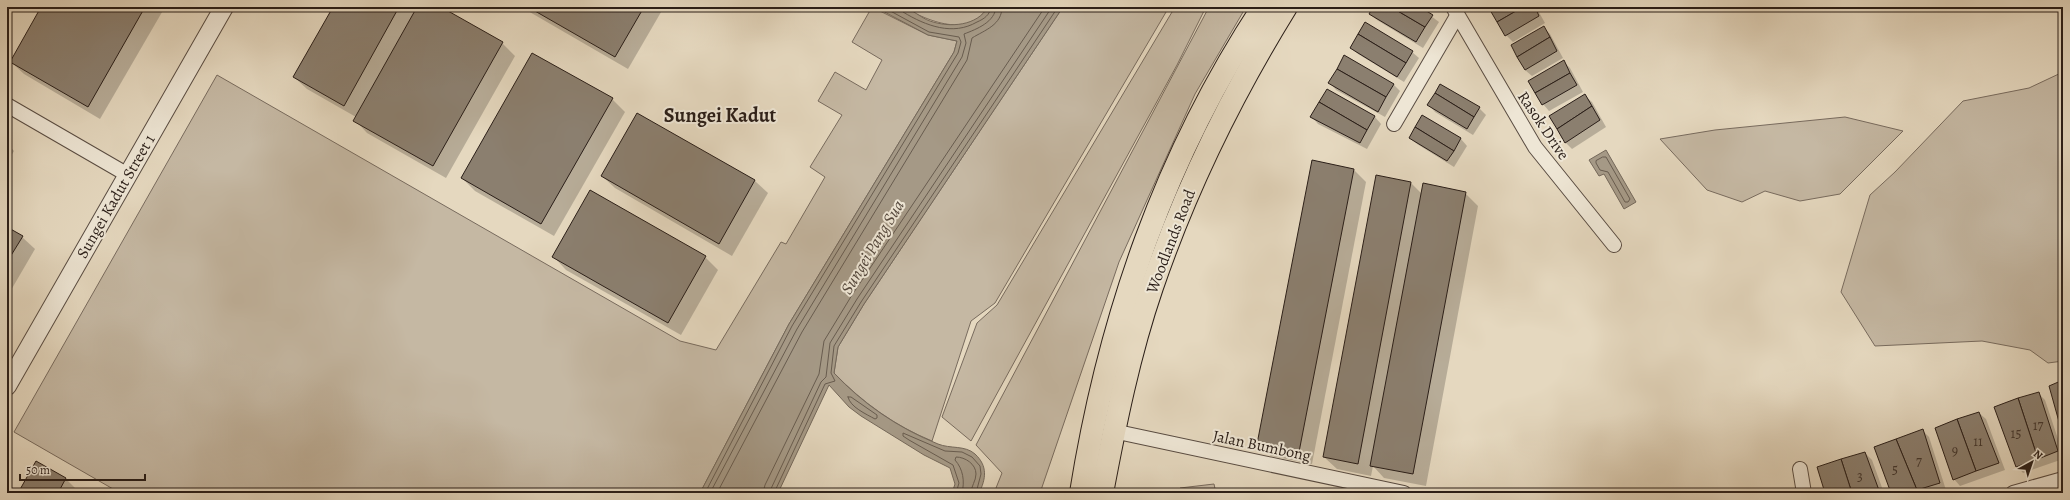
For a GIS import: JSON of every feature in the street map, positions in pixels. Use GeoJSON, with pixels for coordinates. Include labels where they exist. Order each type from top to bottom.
{"type":"FeatureCollection","features":[{"type":"Feature","properties":{"kind":"main road","name":"Woodlands Road"},"geometry":{"type":"LineString","coordinates":[[1082,493],[1092,426],[1114,335],[1130,282],[1172,176],[1202,111],[1228,63],[1263,7]]}},
{"type":"Feature","properties":{"kind":"main road","name":"Woodlands Road"},"geometry":{"type":"LineString","coordinates":[[1102,493],[1113,430],[1136,340],[1152,288],[1190,189],[1222,119],[1246,74],[1286,7]]}},
{"type":"Feature","properties":{"kind":"street","name":"Sungei Kadut Street 1"},"geometry":{"type":"LineString","coordinates":[[7,386],[224,7]]}},
{"type":"Feature","properties":{"kind":"street","name":"Rasok Drive"},"geometry":{"type":"LineString","coordinates":[[1394,124],[1455,12]]}},
{"type":"Feature","properties":{"kind":"street","name":"Rasok Drive"},"geometry":{"type":"LineString","coordinates":[[1455,12],[1534,147],[1614,245]]}},
{"type":"Feature","properties":{"kind":"street"},"geometry":{"type":"LineString","coordinates":[[7,105],[128,175]]}},
{"type":"Feature","properties":{"kind":"street","name":"Jalan Bumbong"},"geometry":{"type":"LineString","coordinates":[[1113,430],[1404,493]]}},
{"type":"Feature","properties":{"kind":"street"},"geometry":{"type":"LineString","coordinates":[[1800,469],[1804,493]]}},
{"type":"Feature","properties":{"kind":"street"},"geometry":{"type":"LineString","coordinates":[[2013,493],[2063,479]]}},
{"type":"Feature","properties":{"kind":"shaded area"},"geometry":{"type":"Polygon","coordinates":[[[872,7],[928,35],[957,41],[954,52],[789,324],[700,493],[120,493],[14,432],[217,75],[680,341],[716,350],[781,242],[786,244],[825,177],[810,167],[842,115],[818,101],[835,72],[866,90],[882,60],[852,42],[872,7]]]}},
{"type":"Feature","properties":{"kind":"shaded area"},"geometry":{"type":"Polygon","coordinates":[[[903,7],[988,7],[980,17],[959,25],[936,22],[903,7]]]}},
{"type":"Feature","properties":{"kind":"shaded area"},"geometry":{"type":"Polygon","coordinates":[[[1063,7],[1169,7],[995,303],[971,321],[932,441],[892,421],[856,394],[834,373],[838,347],[864,304],[1063,7]]]}},
{"type":"Feature","properties":{"kind":"shaded area"},"geometry":{"type":"Polygon","coordinates":[[[1175,7],[1206,7],[1177,65],[971,441],[942,417],[977,323],[997,305],[1175,7]]]}},
{"type":"Feature","properties":{"kind":"shaded area"},"geometry":{"type":"Polygon","coordinates":[[[1209,7],[1246,7],[1195,94],[1119,262],[1040,493],[994,493],[1002,473],[976,445],[1209,7]]]}},
{"type":"Feature","properties":{"kind":"shaded area"},"geometry":{"type":"Polygon","coordinates":[[[2063,72],[2063,361],[2048,363],[2030,350],[1982,341],[1875,346],[1841,292],[1870,195],[1895,172],[1963,101],[2029,88],[2063,72]]]}},
{"type":"Feature","properties":{"kind":"shaded area"},"geometry":{"type":"Polygon","coordinates":[[[1845,117],[1903,131],[1840,194],[1800,201],[1765,191],[1742,202],[1707,190],[1660,139],[1715,130],[1845,117]]]}},
{"type":"Feature","properties":{"kind":"shaded area"},"geometry":{"type":"Polygon","coordinates":[[[1214,484],[1216,493],[1178,493],[1180,488],[1214,484]]]}},
{"type":"Feature","properties":{"kind":"water","name":"Sungei Pang Sua"},"geometry":{"type":"Polygon","coordinates":[[[875,7],[903,7],[930,21],[954,25],[970,22],[983,13],[988,7],[1063,7],[864,304],[838,347],[834,373],[845,384],[869,405],[909,431],[938,444],[971,451],[979,459],[984,468],[983,483],[979,493],[952,493],[955,484],[950,468],[924,455],[861,416],[849,407],[829,385],[778,493],[700,493],[789,324],[954,52],[957,41],[928,35],[875,7]]]}},
{"type":"Feature","properties":{"kind":"water"},"geometry":{"type":"Polygon","coordinates":[[[1606,150],[1636,202],[1624,209],[1604,174],[1599,176],[1589,160],[1606,150]]]}},
{"type":"Feature","properties":{"kind":"building"},"geometry":{"type":"Polygon","coordinates":[[[41,7],[145,7],[88,107],[10,62],[41,7]]]}},
{"type":"Feature","properties":{"kind":"building"},"geometry":{"type":"Polygon","coordinates":[[[333,7],[399,7],[344,106],[293,77],[333,7]]]}},
{"type":"Feature","properties":{"kind":"building"},"geometry":{"type":"Polygon","coordinates":[[[417,7],[441,7],[503,42],[433,166],[353,121],[417,7]]]}},
{"type":"Feature","properties":{"kind":"building"},"geometry":{"type":"Polygon","coordinates":[[[528,7],[644,7],[615,57],[528,7]]]}},
{"type":"Feature","properties":{"kind":"building"},"geometry":{"type":"Polygon","coordinates":[[[1373,7],[1391,7],[1425,27],[1416,42],[1369,14],[1373,7]]]}},
{"type":"Feature","properties":{"kind":"building"},"geometry":{"type":"Polygon","coordinates":[[[1391,7],[1420,7],[1433,15],[1425,27],[1391,7]]]}},
{"type":"Feature","properties":{"kind":"building"},"geometry":{"type":"Polygon","coordinates":[[[1495,7],[1523,7],[1497,22],[1490,10],[1495,7]]]}},
{"type":"Feature","properties":{"kind":"building"},"geometry":{"type":"Polygon","coordinates":[[[1523,7],[1535,7],[1539,16],[1505,36],[1497,22],[1523,7]]]}},
{"type":"Feature","properties":{"kind":"building"},"geometry":{"type":"Polygon","coordinates":[[[1365,22],[1413,51],[1406,63],[1358,34],[1365,22]]]}},
{"type":"Feature","properties":{"kind":"building"},"geometry":{"type":"Polygon","coordinates":[[[1544,26],[1550,37],[1517,57],[1511,45],[1544,26]]]}},
{"type":"Feature","properties":{"kind":"building"},"geometry":{"type":"Polygon","coordinates":[[[1358,34],[1406,63],[1397,77],[1350,48],[1358,34]]]}},
{"type":"Feature","properties":{"kind":"building"},"geometry":{"type":"Polygon","coordinates":[[[1550,37],[1557,51],[1525,70],[1517,57],[1550,37]]]}},
{"type":"Feature","properties":{"kind":"building"},"geometry":{"type":"Polygon","coordinates":[[[532,53],[613,98],[541,224],[461,178],[532,53]]]}},
{"type":"Feature","properties":{"kind":"building"},"geometry":{"type":"Polygon","coordinates":[[[1344,55],[1394,84],[1386,97],[1337,69],[1344,55]]]}},
{"type":"Feature","properties":{"kind":"building"},"geometry":{"type":"Polygon","coordinates":[[[1564,60],[1570,73],[1535,93],[1528,81],[1564,60]]]}},
{"type":"Feature","properties":{"kind":"building"},"geometry":{"type":"Polygon","coordinates":[[[1337,69],[1386,97],[1378,112],[1328,83],[1337,69]]]}},
{"type":"Feature","properties":{"kind":"building"},"geometry":{"type":"Polygon","coordinates":[[[1570,73],[1577,85],[1542,105],[1535,93],[1570,73]]]}},
{"type":"Feature","properties":{"kind":"building"},"geometry":{"type":"Polygon","coordinates":[[[1440,84],[1480,107],[1474,117],[1435,93],[1440,84]]]}},
{"type":"Feature","properties":{"kind":"building"},"geometry":{"type":"Polygon","coordinates":[[[1327,89],[1375,116],[1367,130],[1319,102],[1327,89]]]}},
{"type":"Feature","properties":{"kind":"building"},"geometry":{"type":"Polygon","coordinates":[[[1435,93],[1474,117],[1467,129],[1427,105],[1435,93]]]}},
{"type":"Feature","properties":{"kind":"building"},"geometry":{"type":"Polygon","coordinates":[[[1585,94],[1592,106],[1557,129],[1549,116],[1585,94]]]}},
{"type":"Feature","properties":{"kind":"building"},"geometry":{"type":"Polygon","coordinates":[[[1319,102],[1367,130],[1360,143],[1310,117],[1319,102]]]}},
{"type":"Feature","properties":{"kind":"building"},"geometry":{"type":"Polygon","coordinates":[[[1592,106],[1600,120],[1565,143],[1557,129],[1592,106]]]}},
{"type":"Feature","properties":{"kind":"building"},"geometry":{"type":"Polygon","coordinates":[[[637,113],[755,180],[719,244],[601,176],[637,113]]]}},
{"type":"Feature","properties":{"kind":"building"},"geometry":{"type":"Polygon","coordinates":[[[1422,115],[1461,138],[1454,151],[1415,127],[1422,115]]]}},
{"type":"Feature","properties":{"kind":"building"},"geometry":{"type":"Polygon","coordinates":[[[1415,127],[1454,151],[1447,161],[1409,138],[1415,127]]]}},
{"type":"Feature","properties":{"kind":"building"},"geometry":{"type":"Polygon","coordinates":[[[1312,160],[1354,169],[1299,452],[1257,444],[1312,160]]]}},
{"type":"Feature","properties":{"kind":"building"},"geometry":{"type":"Polygon","coordinates":[[[1376,175],[1411,182],[1358,464],[1323,457],[1376,175]]]}},
{"type":"Feature","properties":{"kind":"building"},"geometry":{"type":"Polygon","coordinates":[[[1423,183],[1466,192],[1413,474],[1370,466],[1423,183]]]}},
{"type":"Feature","properties":{"kind":"building"},"geometry":{"type":"Polygon","coordinates":[[[590,190],[706,256],[668,323],[552,257],[590,190]]]}},
{"type":"Feature","properties":{"kind":"building"},"geometry":{"type":"Polygon","coordinates":[[[7,227],[23,236],[7,262],[7,227]]]}},
{"type":"Feature","properties":{"kind":"building"},"geometry":{"type":"Polygon","coordinates":[[[2063,380],[2063,436],[2049,386],[2063,380]]]}},
{"type":"Feature","properties":{"kind":"building"},"geometry":{"type":"Polygon","coordinates":[[[2039,392],[2058,451],[2038,459],[2018,398],[2039,392]]]}},
{"type":"Feature","properties":{"kind":"building"},"geometry":{"type":"Polygon","coordinates":[[[2018,398],[2038,459],[2016,467],[1994,407],[2018,398]]]}},
{"type":"Feature","properties":{"kind":"building"},"geometry":{"type":"Polygon","coordinates":[[[1979,412],[1999,463],[1976,471],[1957,419],[1979,412]]]}},
{"type":"Feature","properties":{"kind":"building"},"geometry":{"type":"Polygon","coordinates":[[[1957,419],[1976,471],[1953,480],[1935,428],[1957,419]]]}},
{"type":"Feature","properties":{"kind":"building"},"geometry":{"type":"Polygon","coordinates":[[[1923,429],[1940,483],[1917,490],[1896,439],[1923,429]]]}},
{"type":"Feature","properties":{"kind":"building"},"geometry":{"type":"Polygon","coordinates":[[[1896,439],[1917,490],[1909,493],[1891,493],[1874,447],[1896,439]]]}},
{"type":"Feature","properties":{"kind":"building"},"geometry":{"type":"Polygon","coordinates":[[[1865,452],[1880,493],[1852,493],[1841,459],[1865,452]]]}},
{"type":"Feature","properties":{"kind":"building"},"geometry":{"type":"Polygon","coordinates":[[[1841,459],[1852,493],[1825,493],[1817,467],[1841,459]]]}},
{"type":"Feature","properties":{"kind":"building"},"geometry":{"type":"Polygon","coordinates":[[[36,461],[66,478],[58,493],[18,493],[36,461]]]}},
{"type":"Feature","properties":{"kind":"district","name":"Sungei Kadut"},"geometry":{"type":"Point","coordinates":[720,115]}}]}
